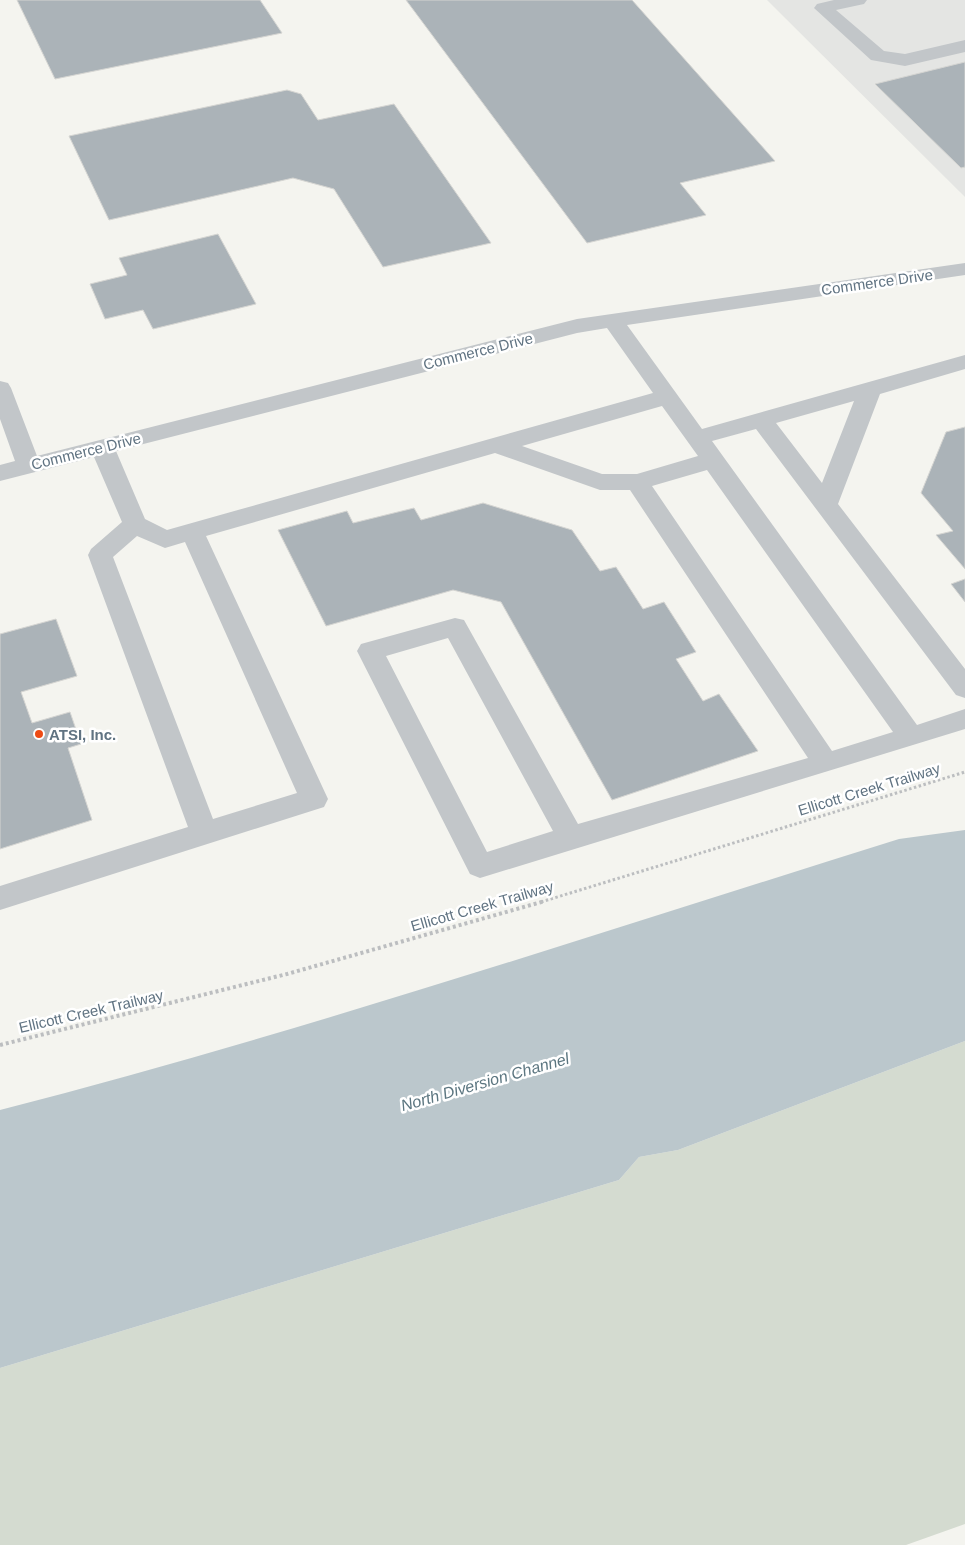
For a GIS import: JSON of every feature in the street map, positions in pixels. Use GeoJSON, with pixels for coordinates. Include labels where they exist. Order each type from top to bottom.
{"type":"FeatureCollection","features":[{"type":"Feature","properties":{"kind":"street"},"geometry":{"type":"LineString","coordinates":[[858,0],[824,8],[878,56],[905,60],[965,46]]}},
{"type":"Feature","properties":{"kind":"street","name":"Commerce Drive"},"geometry":{"type":"LineString","coordinates":[[0,474],[577,326],[965,270]]}},
{"type":"Feature","properties":{"kind":"street"},"geometry":{"type":"LineString","coordinates":[[612,321],[911,737]]}},
{"type":"Feature","properties":{"kind":"street"},"geometry":{"type":"LineString","coordinates":[[696,438],[965,362]]}},
{"type":"Feature","properties":{"kind":"street"},"geometry":{"type":"LineString","coordinates":[[0,388],[29,466]]}},
{"type":"Feature","properties":{"kind":"street"},"geometry":{"type":"LineString","coordinates":[[826,504],[870,389]]}},
{"type":"Feature","properties":{"kind":"street"},"geometry":{"type":"LineString","coordinates":[[102,447],[135,524],[165,539],[667,397]]}},
{"type":"Feature","properties":{"kind":"street"},"geometry":{"type":"LineString","coordinates":[[761,419],[965,688]]}},
{"type":"Feature","properties":{"kind":"street"},"geometry":{"type":"LineString","coordinates":[[498,446],[600,482],[637,482],[712,460]]}},
{"type":"Feature","properties":{"kind":"street"},"geometry":{"type":"LineString","coordinates":[[637,482],[826,763]]}},
{"type":"Feature","properties":{"kind":"street"},"geometry":{"type":"LineString","coordinates":[[135,524],[100,555],[204,833]]}},
{"type":"Feature","properties":{"kind":"street"},"geometry":{"type":"LineString","coordinates":[[0,898],[314,798],[192,531]]}},
{"type":"Feature","properties":{"kind":"street"},"geometry":{"type":"LineString","coordinates":[[572,837],[455,627],[370,651],[480,866],[572,837],[826,763],[965,719]]}},
{"type":"Feature","properties":{"kind":"path","name":"Ellicott Creek Trailway"},"geometry":{"type":"LineString","coordinates":[[0,1045],[196,998],[338,960],[965,772]]}},
{"type":"Feature","properties":{"kind":"shaded area"},"geometry":{"type":"Polygon","coordinates":[[[767,0],[965,0],[965,197],[767,0]]]}},
{"type":"Feature","properties":{"kind":"shaded area"},"geometry":{"type":"Polygon","coordinates":[[[965,1041],[965,1524],[906,1545],[0,1545],[0,1368],[619,1180],[639,1157],[678,1150],[965,1041]]]}},
{"type":"Feature","properties":{"kind":"water","name":"North Diversion Channel"},"geometry":{"type":"Polygon","coordinates":[[[965,830],[965,1041],[678,1150],[639,1157],[619,1180],[0,1368],[0,1110],[226,1048],[339,1014],[899,839],[965,830]]]}},
{"type":"Feature","properties":{"kind":"building"},"geometry":{"type":"Polygon","coordinates":[[[17,0],[260,0],[282,33],[55,79],[17,0]]]}},
{"type":"Feature","properties":{"kind":"building"},"geometry":{"type":"Polygon","coordinates":[[[406,0],[632,0],[775,161],[680,183],[706,215],[587,243],[406,0]]]}},
{"type":"Feature","properties":{"kind":"building"},"geometry":{"type":"Polygon","coordinates":[[[965,62],[965,167],[961,168],[875,84],[965,62]]]}},
{"type":"Feature","properties":{"kind":"building"},"geometry":{"type":"Polygon","coordinates":[[[287,90],[301,94],[318,120],[394,104],[491,243],[383,267],[334,189],[293,178],[109,220],[69,136],[287,90]]]}},
{"type":"Feature","properties":{"kind":"building"},"geometry":{"type":"Polygon","coordinates":[[[218,234],[256,304],[153,329],[143,310],[105,319],[90,284],[127,275],[119,258],[218,234]]]}},
{"type":"Feature","properties":{"kind":"building"},"geometry":{"type":"Polygon","coordinates":[[[965,427],[965,569],[936,535],[953,531],[921,493],[946,432],[965,427]]]}},
{"type":"Feature","properties":{"kind":"building"},"geometry":{"type":"Polygon","coordinates":[[[483,503],[572,530],[600,571],[616,567],[643,609],[664,602],[696,652],[676,659],[703,701],[719,694],[758,751],[612,800],[501,602],[453,590],[326,626],[278,530],[347,511],[353,523],[414,508],[421,520],[483,503]]]}},
{"type":"Feature","properties":{"kind":"building"},"geometry":{"type":"Polygon","coordinates":[[[965,579],[965,602],[951,584],[965,579]]]}},
{"type":"Feature","properties":{"kind":"building","name":"ATSI, Inc."},"geometry":{"type":"Polygon","coordinates":[[[56,619],[77,676],[21,692],[32,723],[70,712],[81,744],[68,748],[92,820],[0,849],[0,634],[56,619]]]}},
{"type":"Feature","properties":{"kind":"place","name":"ATSI, Inc."},"geometry":{"type":"Point","coordinates":[39,734]}}]}
